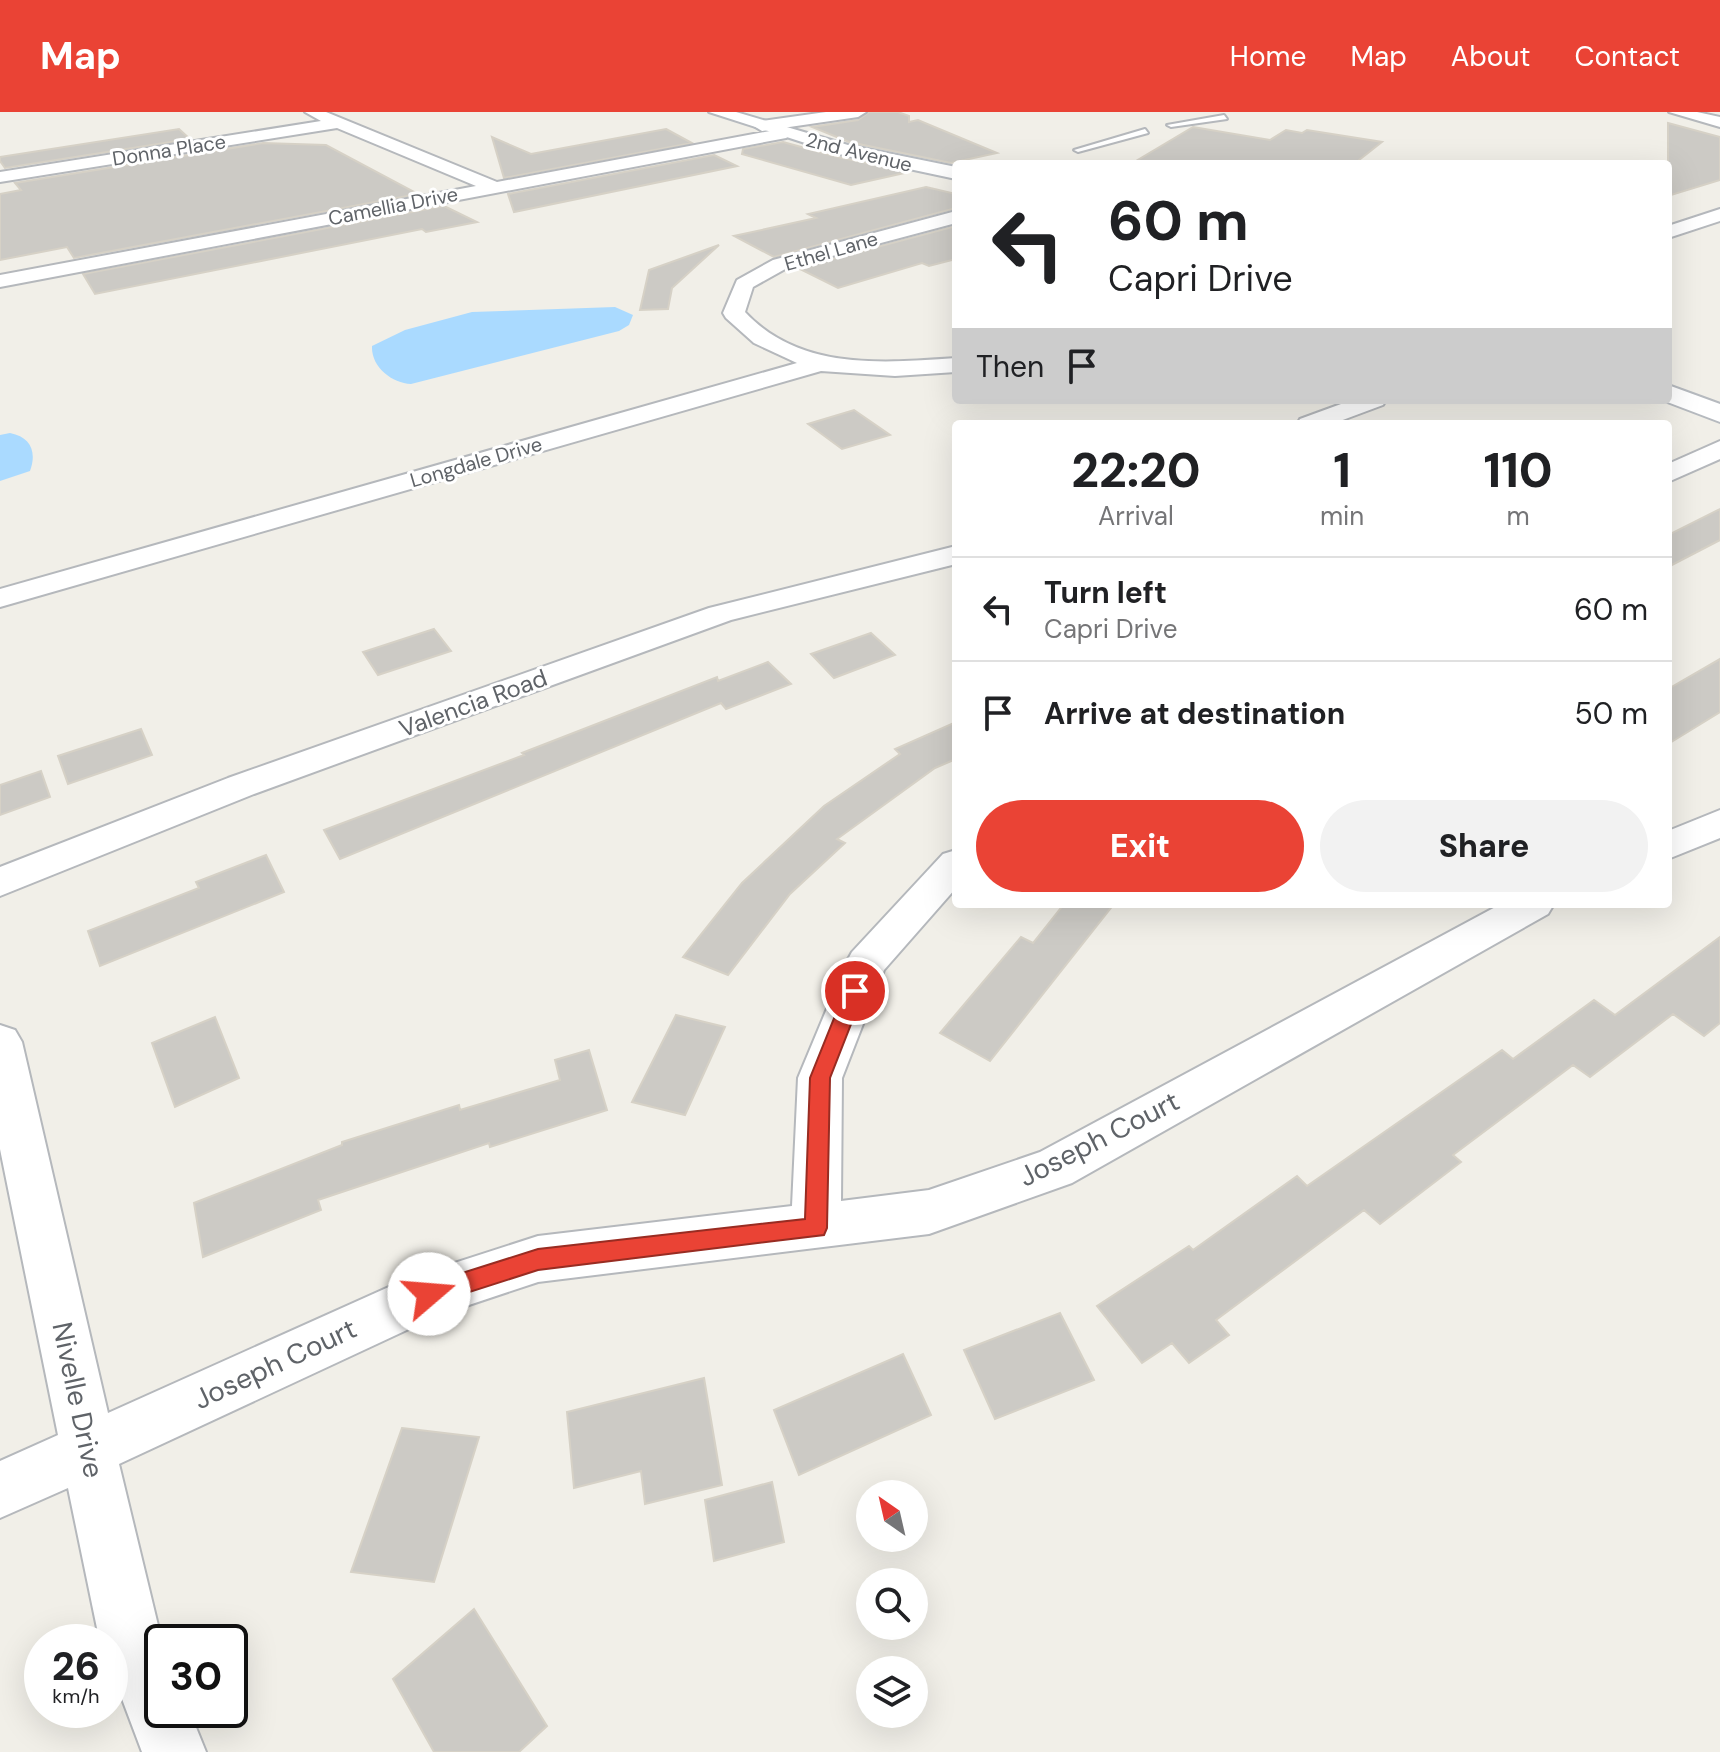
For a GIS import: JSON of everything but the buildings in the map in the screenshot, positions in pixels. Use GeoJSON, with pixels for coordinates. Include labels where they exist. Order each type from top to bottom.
{"type":"FeatureCollection","features":[{"type":"Feature","properties":{"kind":"street"},"geometry":{"type":"LineString","coordinates":[[313,112],[494,187]]}},
{"type":"Feature","properties":{"kind":"street","name":"2nd Avenue"},"geometry":{"type":"LineString","coordinates":[[718,112],[786,133],[952,172]]}},
{"type":"Feature","properties":{"kind":"street"},"geometry":{"type":"LineString","coordinates":[[762,126],[858,112]]}},
{"type":"Feature","properties":{"kind":"street"},"geometry":{"type":"LineString","coordinates":[[1677,112],[1720,122]]}},
{"type":"Feature","properties":{"kind":"street","name":"Donna Place"},"geometry":{"type":"LineString","coordinates":[[0,177],[337,123]]}},
{"type":"Feature","properties":{"kind":"street","name":"Camellia Drive"},"geometry":{"type":"LineString","coordinates":[[0,281],[786,133]]}},
{"type":"Feature","properties":{"kind":"street"},"geometry":{"type":"LineString","coordinates":[[1672,231],[1720,215]]}},
{"type":"Feature","properties":{"kind":"street","name":"Ethel Lane"},"geometry":{"type":"LineString","coordinates":[[820,364],[778,349],[749,332],[734,313],[744,284],[780,264],[952,218]]}},
{"type":"Feature","properties":{"kind":"street","name":"Longdale Drive"},"geometry":{"type":"LineString","coordinates":[[0,598],[820,364],[895,369],[952,365]]}},
{"type":"Feature","properties":{"kind":"street"},"geometry":{"type":"LineString","coordinates":[[1672,395],[1720,414]]}},
{"type":"Feature","properties":{"kind":"street"},"geometry":{"type":"LineString","coordinates":[[1320,420],[1363,404]]}},
{"type":"Feature","properties":{"kind":"street"},"geometry":{"type":"LineString","coordinates":[[1672,472],[1720,449]]}},
{"type":"Feature","properties":{"kind":"street","name":"Valencia Road"},"geometry":{"type":"LineString","coordinates":[[0,882],[241,786],[720,614],[952,556]]}},
{"type":"Feature","properties":{"kind":"street"},"geometry":{"type":"LineString","coordinates":[[1672,844],[1720,823]]}},
{"type":"Feature","properties":{"kind":"street"},"geometry":{"type":"LineString","coordinates":[[816,1228],[820,1078],[866,963],[952,867]]}},
{"type":"Feature","properties":{"kind":"street","name":"Joseph Court"},"geometry":{"type":"LineString","coordinates":[[0,1490],[429,1294],[538,1259],[929,1212],[1055,1168],[1527,908]]}},
{"type":"Feature","properties":{"kind":"street","name":"Nivelle Drive"},"geometry":{"type":"LineString","coordinates":[[0,1042],[128,1633],[174,1752]]}},
{"type":"Feature","properties":{"kind":"lane"},"geometry":{"type":"LineString","coordinates":[[1171,125],[1224,117]]}},
{"type":"Feature","properties":{"kind":"lane"},"geometry":{"type":"LineString","coordinates":[[1078,150],[1145,131]]}},
{"type":"Feature","properties":{"kind":"water"},"geometry":{"type":"Polygon","coordinates":[[[615,307],[633,315],[629,325],[619,331],[411,384],[390,377],[379,367],[373,354],[372,346],[405,330],[472,312],[615,307]]]}},
{"type":"Feature","properties":{"kind":"water"},"geometry":{"type":"Polygon","coordinates":[[[10,433],[23,438],[30,446],[32,464],[30,471],[0,481],[0,435],[10,433]]]}},
{"type":"Feature","properties":{"kind":"route"},"geometry":{"type":"LineString","coordinates":[[429,1294],[538,1259],[816,1228],[820,1078],[855,991]]}}]}
